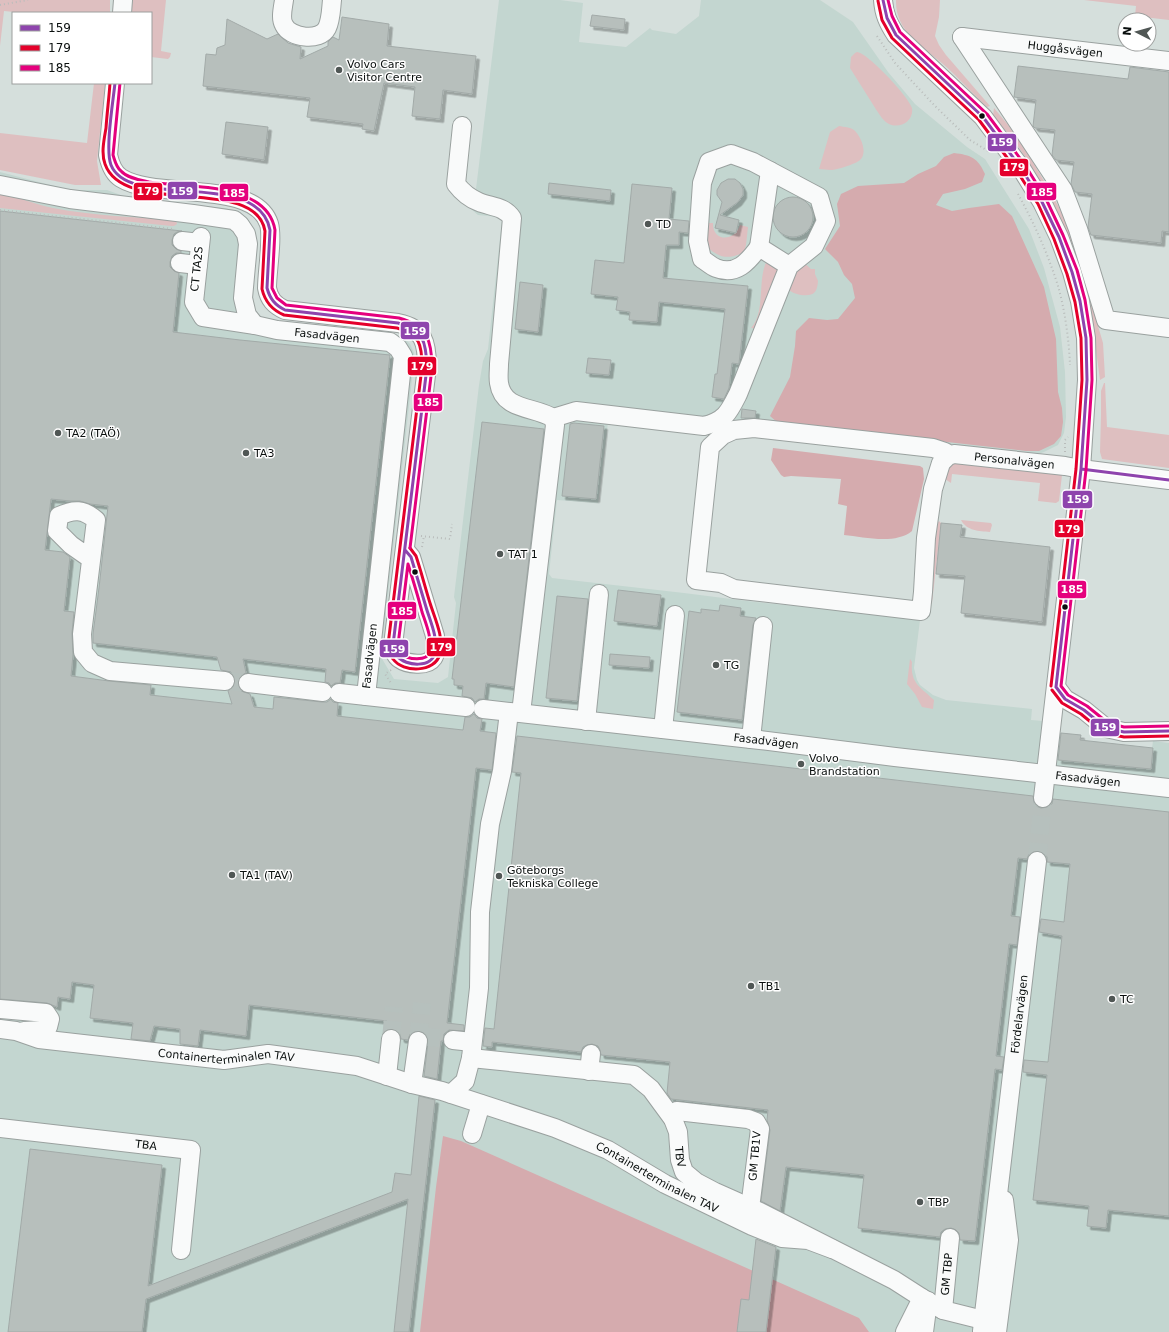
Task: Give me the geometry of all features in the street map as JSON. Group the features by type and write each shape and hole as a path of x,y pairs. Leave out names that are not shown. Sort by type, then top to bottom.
{"street":[{"path":"122,0 122,12"},
{"path":"284,0 282,16 283,25 289,32 313,37 320,35 327,29 332,0"},
{"path":"883,0 884,12 896,35 983,117 1021,168 1042,202 1059,237 1072,272 1080,301 1086,338 1087,380 1073,467 1056,687 1043,798"},
{"name":"Huggåsvägen","path":"1169,61 962,37 1063,190 1078,229 1106,320 1169,328"},
{"path":"116,84 108,155 109,163 113,171 120,178 145,186 232,197 248,202 257,207 267,219 271,232 267,288 268,295 271,302 280,308 285,310 406,324 421,336 427,350 427,367 413,551 393,645 394,652 399,659 418,664 427,663 433,658 436,648 435,636 416,572 411,557 413,551"},
{"path":"462,126 456,184 461,191 469,197 478,202 498,207 508,212 512,218 499,364 498,382 501,392 505,399 512,404 546,414 553,418 576,411 704,426 722,420 729,412 738,394 789,266 814,246 826,221 818,197 770,171 753,162 732,154 709,162 702,183 698,241 702,259 716,268 728,270 740,268 751,259 759,248 770,171"},
{"path":"0,185 70,199 234,220 240,225 246,234 248,244 243,298 247,315 255,325"},
{"path":"759,248 789,266"},
{"path":"179,252 199,255"},
{"path":"179,252 199,255"},
{"name":"CT TA2S","path":"199,255 194,302 203,317 255,325"},
{"name":"Fasadvägen","path":"255,325 277,330 390,342 398,348 403,356 366,696"},
{"path":"451,1094 465,1082 472,1042 479,988 481,904 490,824 515,713 554,435 553,418"},
{"path":"754,428 934,448 946,452 948,456 941,463 933,489 926,538 923,592 920,611 734,589 721,583 696,580 710,447 723,435 734,430 754,428"},
{"name":"Personalvägen","path":"948,456 954,454 1073,467 1169,480"},
{"path":"91,559 82,634 83,652 92,663 110,671 224,681"},
{"path":"586,721 599,594"},
{"path":"663,729 675,615"},
{"path":"751,739 763,626"},
{"name":"Fasadvägen","path":"248,683 751,739 1046,775 1169,788"},
{"path":"1056,687 1066,699 1084,710 1106,728 1124,732 1169,731"},
{"name":"Fördelarvägen","path":"990,1326 1001,1168 1037,861"},
{"path":"0,1009 46,1013 50,1019 48,1027 44,1030 8,1030"},
{"name":"Containerterminalen TAV","path":"8,1030 39,1039 224,1060 268,1054 357,1066 412,1084 451,1094 555,1128 608,1150 665,1184 752,1226 782,1238 808,1240 832,1249"},
{"path":"387,1076 391,1039"},
{"name":"TBV","path":"453,1040 590,1062 634,1075 651,1089 672,1119 678,1132 680,1160 684,1172 696,1182 894,1280 944,1310 990,1326"},
{"path":"412,1084 418,1041"},
{"path":"472,1134 481,1104"},
{"name":"GM TB1V","path":"672,1119 677,1111 703,1111 723,1113 756,1122 760,1129 750,1208"},
{"name":"TBA","path":"0,1128 191,1150 181,1250"},
{"name":"GM TBP","path":"944,1310 950,1238"},
{"path":"905,1332 925,1299"},
{"path":"924,1332 925,1299"}],"path":[{"path":"0,5 28,0"},
{"path":"876,31 878,38 895,64 929,101 970,140 989,151"},
{"path":"1016,191 1036,228 1059,287 1069,344 1070,366"},
{"path":"0,210 179,252"},
{"path":"1070,433 1066,440 1073,467"},
{"path":"419,535 450,540 452,524"},
{"path":"413,551 424,536"}],"shaded area":[{"path":"0,0 110,0 110,12 4,11 0,46"},
{"path":"132,0 166,0 161,51 171,53 168,59 152,57 152,12 131,12"},
{"path":"499,0 560,0 583,3 579,42 626,47 650,28 652,30 676,34 699,16 701,0 820,0 853,22 888,72 915,104 967,147 985,159 1029,229 1044,268 1060,327 1065,372 1066,417 1064,433 1058,445 1038,454 921,443 730,419 608,422 598,503 557,500 549,574 552,578 920,620 914,668 920,685 933,695 946,700 1032,709 1031,720 1043,721 1049,732 1081,735 1080,740 1152,748 1153,741 1169,743 1169,1332 0,1332 0,172 70,190 107,190 129,198 234,210 241,213 249,221 257,242 251,290 253,307 259,315 267,320 398,336 410,344 414,353 413,370 381,657 394,679 438,683 448,677 456,603 454,597 479,385 483,361 488,349 502,220 500,217 478,215 464,203 476,189"},
{"path":"896,0 940,0 939,17 935,36 939,45 990,106 987,107 949,69 911,37 900,21"},
{"path":"1084,0 1169,0 1169,20 1157,19 1157,12 1135,12 1136,6"},
{"path":"857,52 862,54 878,67 909,102 912,108 911,117 902,125 889,124 883,120 850,68 851,57"},
{"path":"94,84 105,84 97,161 101,185 75,185 0,170 0,133 87,143"},
{"path":"994,108 1009,126 1027,152 1062,213 1072,237 1103,343 1105,377 1100,380 1093,328 1056,211 1044,187 1028,161 1013,139 993,116"},
{"path":"839,126 851,128 857,133 863,145 862,157 858,162 841,168 831,170 819,169 830,132"},
{"path":"954,153 973,158 980,164 985,174 982,182 965,189 943,194 936,205 952,211 999,204 1012,216 1044,287 1056,339 1058,392 1062,408 1063,422 1061,436 1054,444 1039,451 1026,451 778,423 770,416 790,377 796,331 809,318 827,320 838,319 855,298 852,284 844,275 838,262 825,249 840,226 837,204 841,194 858,186 904,183 918,174 936,166 944,157"},
{"path":"0,194 46,207 68,211 176,220 177,224 171,226 0,208"},
{"path":"705,223 713,223 716,233 724,238 733,235 740,225 748,227 744,252 727,257 713,252 704,244"},
{"path":"767,261 779,269 753,332 753,328 751,328 756,321 758,313 762,276"},
{"path":"803,262 811,269 815,269 815,274 818,281 817,289 814,293 809,295 794,293 788,289 785,284"},
{"path":"1104,383 1107,427 1169,435 1169,468 1102,459 1100,452 1101,391"},
{"path":"773,448 920,466 923,468 924,479 912,531 897,538 888,539 844,535 847,506 838,504 841,479 791,476 784,477 771,460"},
{"path":"953,462 1062,475 1059,501 1056,503 1038,501 1040,483 952,474 951,483 945,479 944,471"},
{"path":"961,520 991,523 992,525 990,532 978,531 970,528"},
{"path":"939,521 941,523 932,603 930,605 927,602 937,524"},
{"path":"910,659 912,662 913,675 917,684 934,700 933,709 922,707 915,694 907,684"},
{"path":"443,1136 461,1141 859,1318 869,1332 420,1332"}],"building":[{"path":"592,15 625,19 624,30 590,26"},
{"name":"Volvo Cars Visitor Centre","path":"342,17 389,24 387,46 476,56 472,94 443,90 440,119 412,116 415,87 384,83 374,131 362,129 363,124 307,117 310,98 203,86 206,54 216,55 217,48 225,45 227,19 267,39 278,34 288,43 301,47 300,59 328,46 328,42 333,37 339,40"},
{"path":"1018,66 1128,79 1130,67 1169,72 1169,232 1162,231 1161,243 1091,235 1088,227 1092,194 1075,192 1071,184 1074,162 1056,160 1052,155 1055,130 1035,128 1033,126 1036,100 1014,97"},
{"path":"226,122 268,127 264,160 222,154"},
{"path":"728,179 735,179 740,183 743,189 743,195 738,202 720,215 739,220 736,233 715,228 722,202 717,195 717,190 721,183"},
{"path":"549,183 611,190 610,201 548,194"},
{"name":"TD","path":"632,184 672,188 669,219 689,221 688,233 679,232 679,245 666,245 663,278 748,286 739,364 732,363 729,388 724,399 712,397 715,374 717,374 725,309 659,302 657,322 629,320 630,312 616,310 618,297 591,294 595,260 624,263"},
{"path":"797,197 804,200 810,206 813,217 812,225 804,234 797,237 789,237 782,234 774,225 773,213 776,206 785,198"},
{"path":"0,211 182,231 174,234 172,240 172,245 181,251 181,253 176,253 172,256 170,262 170,267 179,273 173,332 390,355 355,672 342,670 340,683 335,683 331,686 329,683 325,682 326,669 243,659 246,673 240,676 238,687 241,691 250,694 254,707 273,709 274,697 322,702 327,702 331,699 333,702 338,703 337,716 463,730 465,717 470,717 474,714 477,718 482,719 480,731 496,733 492,770 476,768 447,1023 464,1025 464,1031 449,1030 444,1034 443,1041 441,1041 437,1079 424,1076 428,1042 428,1037 425,1033 414,1031 410,1034 408,1040 401,1039 397,1030 386,1030 387,1021 249,1005 246,1036 200,1030 198,1046 180,1044 180,1029 154,1026 150,1041 131,1039 133,1023 90,1018 94,985 72,982 70,999 58,997 57,1007 47,1003 0,999","holes":["51,499 80,501 108,506 93,643 217,657 221,670 231,672 235,677 234,687 228,691 232,704 150,695 151,685 71,676 74,612 64,611 70,557 63,552 45,550"]},
{"path":"520,282 543,285 538,332 515,329"},
{"path":"588,358 611,360 609,375 586,373"},
{"path":"742,409 756,411 755,418 741,418"},
{"name":"TAT 1","path":"482,422 544,429 514,687 486,683 484,699 479,699 475,702 472,698 462,696 463,686 454,685 454,679 452,679"},
{"path":"574,423 604,426 596,499 562,496 570,424"},
{"path":"941,523 962,525 960,537 1050,547 1042,622 961,613 965,576 936,574"},
{"path":"618,590 661,595 657,626 614,621"},
{"path":"557,596 588,599 577,701 546,698"},
{"name":"TG","path":"720,605 741,608 740,616 756,618 753,625 742,720 677,712 689,611 701,613 701,609 719,611"},
{"path":"610,654 650,657 649,668 609,665"},
{"path":"1061,733 1081,735 1080,740 1153,748 1151,769 1058,760"},
{"name":"TB1","path":"517,736 1033,796 1036,806 1041,808 1048,807 1052,804 1053,799 1169,812 1169,1216 1108,1210 1106,1228 1087,1226 1089,1206 1033,1200 1047,1075 1023,1072 1024,1060 1048,1062 1062,936 1039,932 1041,919 1064,922 1070,864 1047,862 1047,857 1044,853 1039,851 1029,854 1027,859 1018,858 1011,916 1020,917 1017,945 1009,944 996,1056 1004,1057 1002,1070 995,1069 975,1241 960,1240 959,1233 951,1228 945,1229 941,1232 940,1237 858,1228 864,1175 786,1167 780,1211 761,1201 770,1130 767,1120 768,1110 671,1099 667,1093 670,1062 601,1055 598,1046 592,1044 583,1047 581,1052 492,1042 492,1047 483,1046 485,1028 494,1029 521,773 512,772"},
{"path":"419,1096 435,1100 409,1332 394,1332 408,1199 146,1299 142,1332 8,1332 30,1149 162,1165 148,1286 392,1192 395,1173 411,1175"},
{"path":"756,1239 776,1247 766,1332 737,1332 741,1299 749,1300"}],"tunnel":[{"path":"225,681 248,683"},
{"path":"1037,861 1043,798"},
{"path":"418,1041 422,1003"},
{"path":"391,1039 394,1007"},
{"path":"422,1036 453,1040"}],"transit line":[{"name":"159","path":"883,0 887,18 896,35 983,117 1021,168 1042,202 1059,237 1072,272 1080,301 1086,338 1087,380 1081,469 1056,687"},
{"name":"185","path":"888,0 892,16 900,32 987,114 1025,165 1046,199 1063,235 1077,270 1085,300 1091,338 1092,380 1086,470 1061,686 1068,695 1087,706 1108,723 1124,727 1169,726"},
{"name":"179","path":"878,1 882,20 892,38 979,120 1017,171 1038,204 1054,239 1067,274 1075,302 1081,338 1082,380 1076,469 1051,686"},
{"name":"179","path":"110,84 103,155 105,164 117,180 137,189 161,194 215,199 238,204 256,214 265,231 262,289 267,302 280,313 284,315 397,328 405,330 415,337 418,342 421,352 422,367 388,645 391,656 398,664 411,669 418,669 426,668 437,660 440,654 441,641 416,556 410,548"},
{"name":"159","path":"115,84 110,126 109,158 111,165 123,178 142,186 220,194 243,200 261,211 270,230 267,288 273,301 285,310 398,323 413,329 422,338 426,351 427,367 393,645 395,654 401,660 412,664 419,664 429,661 433,657 436,646 433,629 411,557 405,550"},
{"name":"185","path":"120,84 113,155 119,169 127,175 149,182 223,190 241,195 257,203 269,214 275,230 272,288 277,298 286,305 399,318 416,325 426,336 431,350 432,368 410,548"},
{"name":"159","path":"1081,469 1169,480"},
{"name":"185","path":"408,564 430,641 430,651 428,655 417,659 408,657 401,653 398,645 408,564"},
{"name":"159","path":"1056,687 1065,699 1084,710 1106,728 1124,732 1169,731"},
{"name":"179","path":"1052,690 1062,703 1081,714 1104,733 1124,737 1169,736"}],"place":[{"name":"Volvo Cars Visitor Centre","path":"339,70"},
{"name":"TD","path":"648,224"},
{"name":"TA2 (TAÖ)","path":"58,433"},
{"name":"TA3","path":"246,453"},
{"name":"TAT 1","path":"500,554"},
{"name":"TG","path":"716,665"},
{"name":"Volvo Brandstation","path":"801,764"},
{"name":"TA1 (TAV)","path":"232,875"},
{"name":"Göteborgs Tekniska College","path":"499,876"},
{"name":"TB1","path":"751,986"},
{"name":"TC","path":"1112,999"},
{"name":"TBP","path":"920,1202"}]}
